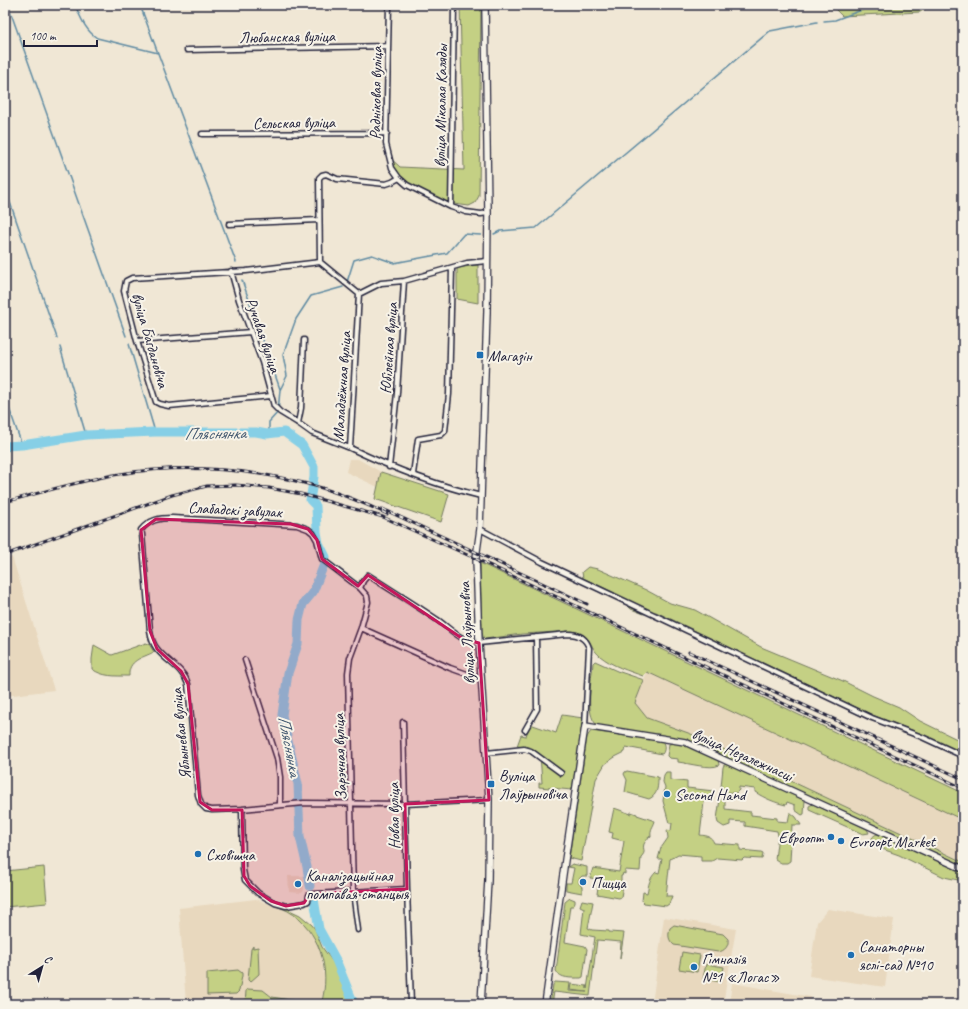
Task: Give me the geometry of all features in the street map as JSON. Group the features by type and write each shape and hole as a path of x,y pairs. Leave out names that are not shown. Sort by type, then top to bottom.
{"main road":[{"name":"вуліца Лаўрыновіча","path":"482,1004 488,880 489,800 479,644 476,558 480,529 488,213 484,5"},
{"name":"вуліца Незалежнасці","path":"585,726 685,742 963,869"},
{"path":"545,1004 585,726"}],"street":[{"name":"Радніковая вуліца","path":"389,5 386,144 393,170 399,178"},
{"name":"вуліца Мікалая Каляды","path":"451,207 454,5"},
{"name":"Любанская вуліца","path":"187,50 388,46"},
{"name":"Сельская вуліца","path":"202,134 386,133"},
{"path":"320,262 318,181 322,175 326,174 337,179 386,184 399,178 409,186 451,207 466,212 481,214 488,213"},
{"path":"229,224 319,220"},
{"path":"231,271 246,271 320,262 359,294 380,283 404,281"},
{"name":"Юбілейная вуліца","path":"389,467 397,393 404,281 467,263 487,262"},
{"path":"413,474 418,440 441,435 445,431 449,394 452,268"},
{"name":"вуліца Багдановіча","path":"231,271 132,278 126,280 124,291 136,341 156,402 160,404 169,406 271,396"},
{"name":"Ручавая вуліца","path":"231,271 262,362 274,406"},
{"name":"Маладзёжная вуліца","path":"274,406 280,412 312,434 350,448 359,294"},
{"path":"136,341 251,332"},
{"path":"298,423 301,408 304,340"},
{"path":"350,448 389,467 413,474 448,488 480,496"},
{"name":"Слабадскі завулак","path":"146,524 156,519 172,518 292,524 308,529 313,533 317,540 322,559 360,588"},
{"name":"Яблыневая вуліца","path":"146,524 141,530 150,631 153,643 180,669 188,682 200,802 203,807 212,810 242,809 296,803 405,804 489,800"},
{"path":"480,529 542,562 872,718 922,736 963,756"},
{"path":"360,588 368,575 438,620 463,640 479,644 573,634 582,637 587,642 588,648 585,726"},
{"name":"Зарэчная вуліца","path":"358,930 354,892 349,666 350,658 361,628 368,602 366,596 360,588"},
{"path":"361,628 450,668 482,679"},
{"path":"525,730 537,709 536,637"},
{"path":"245,660 277,758 280,805"},
{"name":"Новая вуліца","path":"403,722 411,1004"},
{"path":"486,753 519,749 531,751 561,774"},
{"path":"242,809 243,870 245,880 250,886 271,902 286,906 304,903 308,901 309,895 314,894 407,890"}],"highlighted area":[{"path":"156,519 291,524 308,529 317,540 322,559 358,586 368,575 463,639 479,643 489,800 405,804 407,889 310,894 304,903 286,906 271,901 250,886 244,876 242,810 212,810 200,802 188,684 181,671 157,649 150,631 141,530"}],"shaded area":[{"path":"349,459 358,459 381,472 378,487 346,472"},
{"path":"12,557 54,690 5,696 5,560"},
{"path":"647,672 963,820 963,862 691,734 647,718 635,703"},
{"path":"288,876 304,876 304,890 302,893 289,892"},
{"path":"256,899 288,911 306,925 317,942 321,955 325,981 321,1004 272,997 263,990 245,1004 186,1004 179,908"},
{"name":"Санаторны яслі-сад №10","path":"828,909 894,919 885,987 809,976 817,922"},
{"name":"Гімназія №1 «Логас»","path":"664,917 736,929 723,1004 652,1004"},
{"path":"732,983 811,997 810,1004 729,1004"}],"green space":[{"path":"460,5 481,5 479,196 475,203 469,206 446,203 406,183 391,167 388,161 388,156 400,167 464,170"},
{"path":"831,5 931,5 920,12 842,16"},
{"path":"478,265 478,303 457,299 457,269"},
{"path":"381,472 449,494 441,522 375,499"},
{"path":"480,563 963,793 963,820 647,672 643,676 615,665 600,656 587,638 579,633 573,631 522,634 485,639 482,632"},
{"path":"588,567 598,569 646,590 670,603 695,610 761,647 843,681 899,707 920,721 963,742 963,754 919,733 872,715 656,612 644,614 631,609 615,593 583,578 582,572"},
{"path":"146,643 149,644 154,652 133,663 129,671 129,676 105,675 92,669 94,645 112,655"},
{"path":"595,661 617,671 644,680 635,703 647,718 691,734 963,862 963,866 685,739 597,725 593,720 590,705 590,686 593,663"},
{"path":"562,715 583,718 572,790 539,787 539,783 542,783 540,754 531,748 517,746 521,735 526,736 530,724 556,733"},
{"path":"591,731 662,741 664,744 664,749 662,754 626,747 625,752 605,764 596,779 581,861 569,858 587,737"},
{"path":"674,743 684,745 715,758 718,760 719,765 711,767 699,766 678,762 678,759 669,758 667,756 669,744"},
{"path":"728,764 805,800 804,814 802,815 795,810 795,805 787,802 786,805 770,800 755,792 755,789 739,787 739,790 736,793 724,790 721,787 723,767 724,765"},
{"path":"627,771 658,777 658,787 656,793 649,799 625,792 627,780 624,774"},
{"path":"666,772 670,772 670,780 687,782 687,788 714,791 713,799 705,798 700,835 709,837 714,843 740,845 740,850 763,853 762,859 744,858 742,860 717,858 712,861 701,861 701,856 678,854 670,859 666,896 672,896 669,904 666,906 644,903 642,901 643,892 647,893 652,877 656,872 659,873 662,859 658,859 661,848 668,838 667,830 671,831 672,823 669,823 663,801 665,787 663,782"},
{"path":"720,799 725,801 725,809 751,812 751,815 777,818 777,821 788,822 790,812 796,817 801,825 792,825 790,861 787,863 781,863 775,859 778,835 777,831 745,826 745,822 730,821 730,825 724,827 718,823 717,819"},
{"path":"813,804 867,829 869,833 863,834 809,810 809,806"},
{"path":"614,808 631,814 631,812 655,821 651,830 651,837 649,836 644,844 640,871 625,870 625,874 623,873 621,876 621,884 623,885 621,897 619,898 597,894 599,879 590,878 593,868 619,872 624,841 612,838 613,833 609,832"},
{"path":"877,834 963,872 963,881 944,877 899,855 871,845 872,838"},
{"path":"572,864 587,867 587,876 582,876 579,879 579,883 582,887 582,893 566,890 566,883 571,883 574,868 568,867"},
{"path":"44,867 47,903 5,907 5,871"},
{"path":"570,898 575,900 575,903 573,906 570,906 565,942 585,946 587,949 583,977 581,978 563,977 556,971 565,902"},
{"path":"582,900 593,902 588,928 592,930 624,933 620,959 621,942 597,940 590,996 554,992 552,1004 550,1004 553,985 555,982 570,983 569,991 587,992 570,990 571,984 587,986 587,989 595,937 581,934 584,908 580,906"},
{"path":"275,903 300,915 312,925 322,947 339,969 354,1004 321,1004 325,978 324,964 315,939 308,928 299,919 288,911 274,905"},
{"path":"674,925 723,934 728,939 727,946 723,951 718,952 674,945 669,935 670,928"},
{"path":"253,946 253,948 258,947 259,974 250,982 248,979 251,949"},
{"path":"682,952 700,955 697,972 679,969"},
{"path":"706,964 724,967 721,982 703,979"},
{"path":"238,970 242,973 242,976 239,991 236,994 207,995 207,973"},
{"path":"247,989 263,990 272,997 315,1004 245,1004"}],"waterway":[{"path":"8,5 126,336"},
{"path":"75,5 86,27 97,38 158,53"},
{"path":"140,5 236,262"},
{"path":"824,21 835,20 875,5"},
{"path":"494,234 500,231 536,228 770,31 817,22"},
{"path":"5,188 57,338"},
{"path":"347,282 354,260 372,255 394,263 447,253 464,234 481,235"},
{"path":"242,280 280,389"},
{"path":"267,434 269,430 269,422 278,412 280,390 287,376 283,355 296,319 311,296 343,287"},
{"path":"129,344 155,432"},
{"path":"60,347 86,435"},
{"path":"5,397 22,445"},
{"name":"Пляснянка","path":"5,446 22,445 86,435 155,432 256,432 267,434 284,432 302,445 314,467 314,477 310,500 316,506 319,543 326,557"},
{"name":"Пляснянка","path":"5,453 12,446"},
{"name":"Пляснянка","path":"310,886 300,837 298,784 282,715 288,673 298,644 299,620 303,604 313,592 323,567"},
{"name":"Пляснянка","path":"314,899 319,929 336,960 354,1004"}],"railway":[{"path":"5,502 77,483 120,474 170,469 196,469 247,472 298,481 363,503 387,514"},
{"path":"5,555 172,495 207,486 236,485 269,488 301,494 383,517 472,557 963,788"},
{"path":"383,509 587,604"},
{"path":"689,652 963,779"}],"place":[{"name":"Магазін","path":"480,355"},
{"name":"Вуліца Лаўрыновіча","path":"491,784"},
{"name":"Second Hand","path":"667,794"},
{"name":"Евроопт","path":"831,837"},
{"name":"Evroopt Market","path":"841,841"},
{"name":"Сховішча","path":"198,854"},
{"name":"Пицца","path":"583,882"},
{"name":"Каналізацыйная помпавая станцыя","path":"298,884"},
{"name":"Санаторны яслі-сад №10","path":"851,955"},
{"name":"Гімназія №1 «Логас»","path":"694,967"}]}
